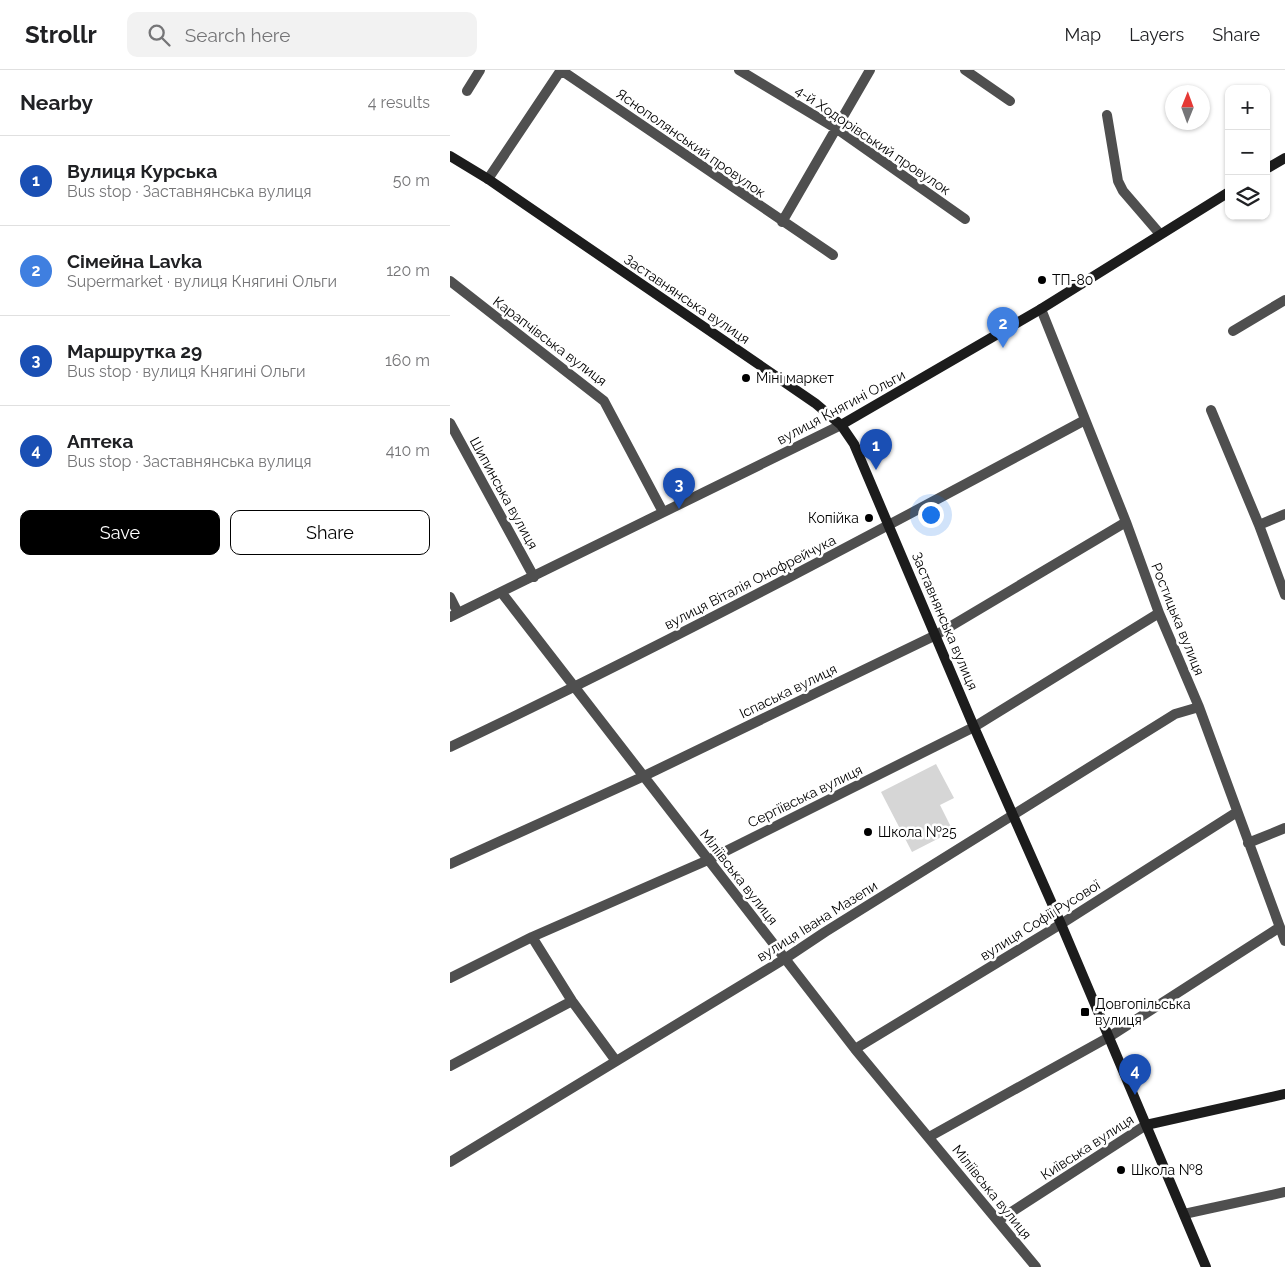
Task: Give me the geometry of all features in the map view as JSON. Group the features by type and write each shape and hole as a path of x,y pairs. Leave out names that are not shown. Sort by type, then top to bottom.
{"street":[{"path":"467,91 480,70"},
{"path":"488,179 561,70"},
{"name":"Яснополянський провулок","path":"561,70 833,255"},
{"name":"4-й Ходорівський провулок","path":"739,70 837,129 965,219"},
{"path":"782,222 870,70"},
{"path":"965,70 1010,101"},
{"path":"1107,115 1118,181 1123,191 1160,234"},
{"name":"Заставнянська вулиця","path":"450,156 488,179 798,392 841,425 854,444 974,727 1061,924 1206,1267"},
{"path":"1270,167 1285,158"},
{"name":"вулиця Княгині Ольги","path":"454,615 841,425 1041,309 1225,194"},
{"name":"Карапчівська вулиця","path":"450,281 604,401 663,512"},
{"path":"1233,331 1285,300"},
{"name":"Ростицька вулиця","path":"1041,309 1126,522 1159,613 1199,707 1285,941"},
{"path":"1211,410 1259,525 1285,595"},
{"name":"вулиця Віталія Онофрейчука","path":"450,747 575,688 889,526 1085,420"},
{"name":"Шипинська вулиця","path":"450,423 534,577"},
{"path":"1259,525 1285,514"},
{"name":"Іспаська вулиця","path":"450,864 642,777 936,635 1126,522"},
{"name":"Міліївська вулиця","path":"501,592 642,777 786,958 855,1049 999,1220 1036,1267"},
{"path":"450,597 454,615"},
{"name":"Сергіївська вулиця","path":"450,978 532,937 708,860 974,727 1159,613"},
{"name":"вулиця Івана Мазепи","path":"450,1162 786,958 1175,714 1199,707"},
{"name":"вулиця Софії Русової","path":"855,1049 1061,924 1237,812"},
{"path":"1248,843 1285,828"},
{"path":"929,1137 1108,1037 1280,927"},
{"path":"532,937 572,1001 616,1061"},
{"path":"450,1066 572,1001"},
{"name":"Київська вулиця","path":"999,1220 1146,1126 1285,1094"},
{"path":"1184,1214 1285,1192"}],"shaded area":[{"path":"936,764 954,798 940,805 953,831 912,852 881,792"}],"place":[{"name":"ТП-80","path":"1042,280"},
{"name":"Сімейна Lavka","path":"1003,348"},
{"name":"Міні маркет","path":"746,378"},
{"name":"Вулиця Курська","path":"876,470"},
{"name":"Маршрутка 29","path":"679,509"},
{"name":"Копійка","path":"869,518"},
{"name":"Школа №25","path":"868,832"},
{"name":"Довгопільська вулиця","path":"1085,1012"},
{"name":"Аптека","path":"1135,1095"},
{"name":"Школа №8","path":"1121,1170"}]}
